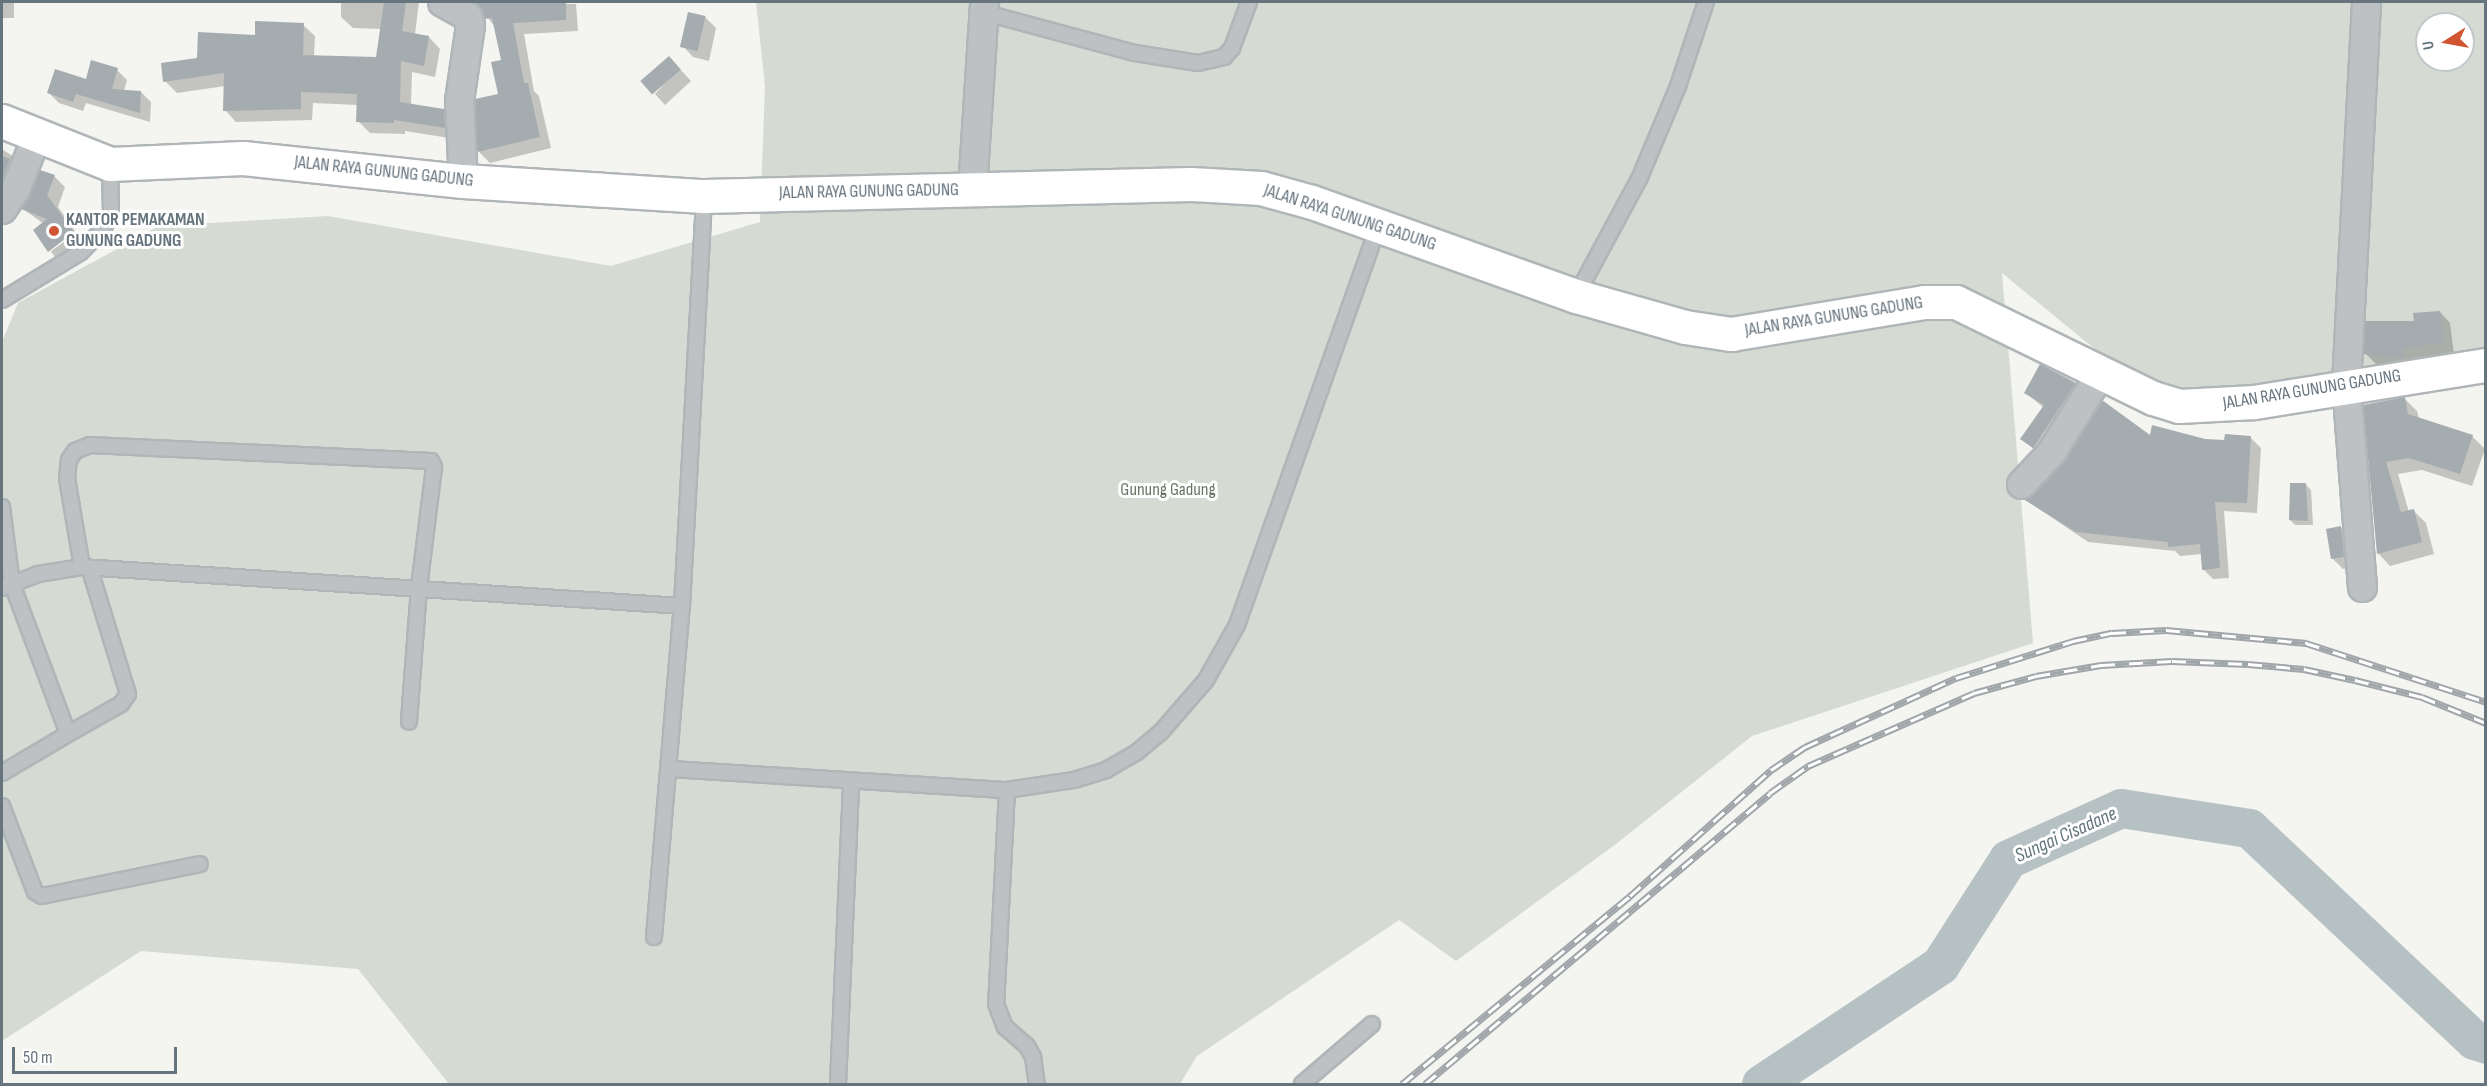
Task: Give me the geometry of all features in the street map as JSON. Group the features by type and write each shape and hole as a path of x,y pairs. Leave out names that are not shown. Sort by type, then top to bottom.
{"street":[{"path":"442,2 468,16 470,26 459,100 463,181"},
{"path":"2362,587 2346,384 2366,2"},
{"path":"972,190 983,7"},
{"name":"JALAN RAYA GUNUNG GADUNG","path":"2,121 36,137 110,164 243,158 463,181 704,196 1191,184 1261,188 1379,225 1576,296 1685,327 1731,334 1924,302 1956,302 2152,398 2179,406 2254,402 2346,384 2486,365"},
{"path":"2,209 15,189 36,137"},
{"path":"2021,484 2051,452 2101,372"}],"lane":[{"path":"983,7 1135,53 1198,63 1224,57 1232,48 1249,2"},
{"path":"1576,296 1640,177 1678,87 1706,2"},
{"path":"2,300 81,252 103,229 111,214 110,164"},
{"path":"654,937 671,769 682,606 704,196"},
{"path":"671,769 1007,790 1074,780 1106,770 1137,752 1161,732 1206,680 1237,625 1379,225"},
{"path":"2,773 122,704 128,694 86,569 67,478 69,460 75,451 90,445 431,461 434,467 419,588 409,722"},
{"path":"2,507 7,586 68,734"},
{"path":"7,586 38,574 86,569 682,606"},
{"path":"838,1084 851,782"},
{"path":"1007,790 996,1004 1005,1027 1027,1046 1033,1057 1036,1084"},
{"path":"2,806 35,892 42,896 200,864"},
{"path":"1302,1084 1372,1023"}],"green space":[{"name":"Gunung Gadung","path":"756,2 2485,2 2485,368 2151,395 2002,273 2033,643 1752,736 1616,844 1456,961 1399,920 1197,1056 1180,1084 449,1084 358,969 141,951 2,1041 2,342 18,303 159,226 328,216 611,266 760,222 765,86"}],"building":[{"path":"384,2 406,2 402,31 429,36 424,66 401,61 400,102 444,109 445,128 394,120 394,123 356,122 357,94 301,92 301,109 223,111 224,73 163,82 161,63 197,58 198,32 255,35 255,21 304,23 303,55 376,57"},
{"path":"473,2 566,2 566,20 513,23 524,83 528,83 540,137 477,152 475,99 498,94 491,62 501,60 492,18 485,19"},
{"path":"688,12 706,16 697,51 680,47"},
{"path":"669,56 681,70 652,95 640,81"},
{"path":"91,60 118,68 112,89 141,91 140,113 76,94 73,102 47,93 55,69 86,79"},
{"path":"2,156 10,159 2,180"},
{"path":"40,170 55,175 47,195 74,232 48,252 33,230 47,219 21,209"},
{"path":"2440,311 2444,343 2402,348 2402,358 2363,354 2365,321 2414,321 2413,313"},
{"path":"2040,364 2076,383 2033,448 2020,439 2044,405 2024,393"},
{"path":"2405,397 2408,414 2473,435 2460,474 2409,458 2386,462 2401,512 2414,509 2422,542 2377,554 2363,405"},
{"path":"2102,400 2150,435 2152,425 2205,439 2224,440 2225,434 2251,436 2247,503 2215,502 2220,568 2202,570 2200,544 2168,547 2168,542 2076,532 2023,499 2032,495 2063,463"},
{"path":"2290,483 2306,483 2308,521 2289,520"},
{"path":"2341,526 2344,557 2331,559 2326,529"}],"waterway":[{"name":"Sungai Cisadane","path":"1761,1084 1940,965 2008,859 2121,808 2249,828 2474,1040 2486,1044"}],"railway":[{"path":"1402,1084 1630,896 1771,770 1805,747 1956,678 2073,641 2112,633 2166,630 2306,643 2486,702"},
{"path":"1425,1084 1770,793 1808,766 1974,693 2036,676 2101,665 2172,661 2248,664 2304,669 2355,680 2422,697 2486,723"}],"place":[{"name":"KANTOR PEMAKAMAN GUNUNG GADUNG","path":"54,231"}]}
